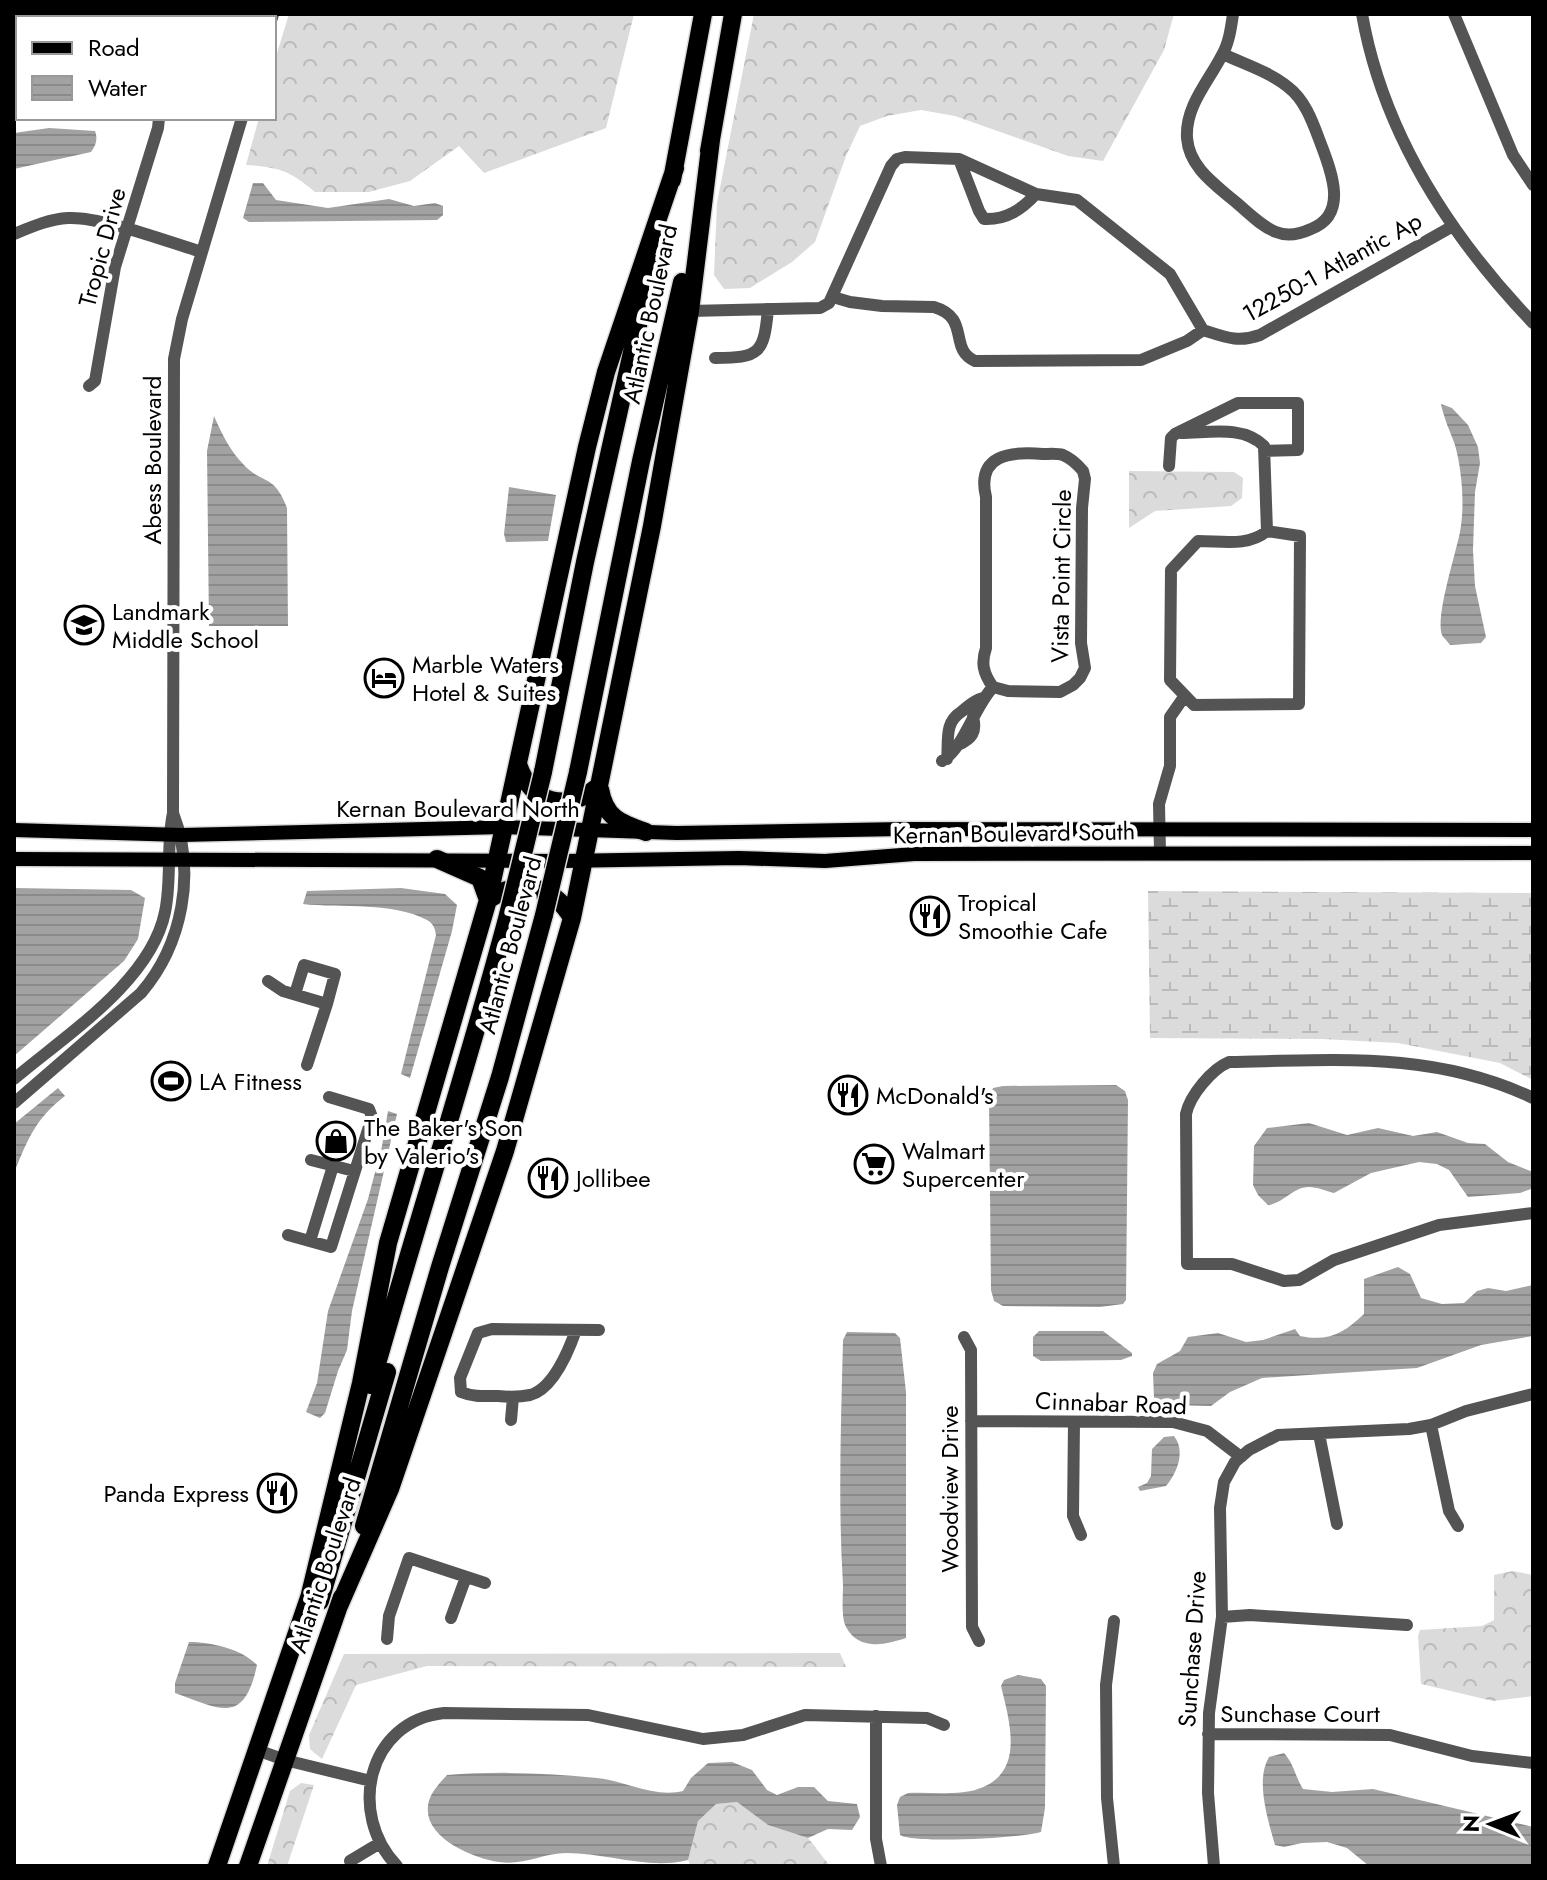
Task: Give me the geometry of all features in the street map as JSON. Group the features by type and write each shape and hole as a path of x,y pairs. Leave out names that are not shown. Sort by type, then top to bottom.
{"highway":[{"name":"Atlantic Boulevard","path":"248,1866 270,1755 310,1594 468,1062 508,915 543,772 608,453 675,168 703,14"},
{"name":"Atlantic Boulevard","path":"217,1866 339,1606 503,1064 544,915 578,772 629,519 679,301 733,14"},
{"path":"339,1606 390,1489 474,1245 505,1151 572,918 637,607 690,311 711,140"},
{"path":"310,1594 361,1383 388,1243 488,900 606,372 675,168"},
{"path":"518,764 529,787 552,800 577,800 599,786"},
{"path":"599,786 609,813 646,832"},
{"path":"437,859 480,878 488,900"},
{"path":"488,900 510,888 535,887 557,898 572,918"},
{"path":"270,1755 357,1480 387,1370 394,1305"}],"main road":[{"name":"Kernan Boulevard North","path":"14,830 175,835 504,827 646,832 903,829"},
{"name":"Kernan Boulevard South","path":"903,829 1533,830"},
{"name":"Kernan Boulevard South","path":"497,861 739,858 825,861 914,854 1533,853"},
{"path":"14,859 497,861"}],"street":[{"path":"1223,54 1273,77 1289,87 1301,100 1333,177 1336,192 1326,219 1317,227 1289,235 1267,228 1200,170 1191,154 1187,138 1188,123 1195,102 1223,54 1233,14"},
{"path":"1362,14 1394,125 1412,163 1479,261 1533,323"},
{"path":"1454,14 1513,155 1533,185"},
{"name":"Tropic Drive","path":"89,386 95,381 115,267 159,120"},
{"name":"Abess Boulevard","path":"14,1103 151,982 180,920 184,893 183,861 175,835 173,813 174,359 182,319 241,120"},
{"path":"690,311 820,308 829,303 891,166 897,159 959,159 1036,194 1077,200 1170,274 1203,330 1187,341 1141,360 975,361 967,357 961,346 956,319 947,310 850,302 833,297"},
{"path":"959,159 984,219 997,219 1021,210 1036,194"},
{"path":"14,234 48,221 70,217 93,220 202,252"},
{"name":"12250-1 Atlantic Ap","path":"1203,330 1230,339 1245,340 1260,335 1453,226"},
{"path":"715,358 751,356 760,350 765,337 768,309"},
{"path":"1169,466 1171,438 1175,434 1238,403 1298,403 1298,450 1264,451"},
{"path":"1175,434 1240,432 1254,436 1264,446 1267,531"},
{"name":"Vista Point Circle","path":"1017,453 1063,455 1083,471 1085,479 1081,643 1085,668 1073,685 1060,692 1008,691 993,687 982,662 986,648 986,497 983,482 988,469 1001,456 1017,453"},
{"path":"1267,531 1300,536 1299,704 1199,706 1184,697 1170,680 1171,570 1198,541 1246,542 1258,539 1267,531"},
{"path":"983,698 972,700 962,711 953,715 948,725 945,760 958,745 983,698 993,687"},
{"path":"1160,853 1159,804 1170,766 1170,717 1184,697"},
{"name":"Abess Boulevard","path":"14,1079 129,980 143,962 165,911 167,860 175,835"},
{"path":"295,994 304,965 335,974 307,1065"},
{"path":"268,981 327,1004"},
{"path":"1533,1098 1483,1077 1385,1060 1229,1062 1218,1066 1188,1105 1186,1114 1187,1264 1232,1264 1284,1281 1299,1280 1334,1260 1439,1225 1533,1213"},
{"path":"288,1235 331,1247 372,1117 369,1109 329,1097"},
{"path":"311,1160 354,1171"},
{"path":"310,1241 333,1166"},
{"path":"576,1330 566,1357 546,1384 533,1394 470,1396 461,1392 460,1378 478,1333 492,1329 599,1330"},
{"name":"Woodview Drive","path":"964,1337 971,1350 972,1627 979,1641"},
{"path":"1241,1457 1278,1435 1409,1429 1533,1394"},
{"path":"511,1420 513,1397"},
{"name":"Cinnabar Road","path":"971,1421 1188,1424 1207,1431 1241,1457"},
{"path":"1074,1422 1073,1516 1081,1535"},
{"path":"1431,1425 1449,1511 1458,1526"},
{"path":"1319,1434 1337,1524"},
{"name":"Sunchase Drive","path":"1214,1866 1208,1793 1208,1734 1211,1681 1222,1617 1220,1508 1224,1482 1241,1457"},
{"path":"387,1639 389,1616 409,1558 485,1583"},
{"path":"451,1618 466,1577"},
{"path":"1222,1617 1250,1615 1407,1625"},
{"path":"1114,1621 1106,1685 1107,1798 1114,1866"},
{"path":"397,1866 380,1843 370,1808 371,1781 380,1755 394,1735 413,1721 436,1714 588,1715 703,1739 743,1735 805,1715 927,1718 944,1725"},
{"path":"876,1716 876,1839 881,1866"},
{"name":"Sunchase Court","path":"1208,1734 1390,1735 1472,1756 1533,1763"},
{"path":"270,1755 371,1781"},
{"path":"350,1861 380,1843"}],"green space":[{"path":"289,14 634,14 606,128 484,173 459,146 410,181 369,192 315,192 284,171 246,165 258,120 276,120 276,56"},
{"path":"754,14 1174,14 1164,50 1103,161 1068,156 955,116 921,110 887,116 860,126 815,242 792,262 750,288 724,289 714,275 717,203"},
{"path":"1129,471 1234,472 1243,478 1242,498 1231,506 1155,511 1129,528"},
{"path":"1148,891 1533,893 1533,1080 1500,1063 1398,1043 1322,1039 1150,1038"},
{"path":"1513,1571 1533,1575 1533,1696 1493,1701 1421,1684 1420,1630 1482,1626 1494,1620 1494,1575"},
{"path":"840,1653 846,1667 427,1666 356,1685 322,1759 310,1749 309,1735 344,1654"},
{"path":"301,1783 314,1785 287,1866 267,1866 290,1791"},
{"path":"737,1802 768,1825 808,1838 830,1866 691,1866 688,1860 698,1820 715,1804"}],"water":[{"path":"49,128 95,131 95,144 91,152 14,169 14,133"},
{"path":"253,183 263,183 276,200 328,208 389,199 414,206 435,203 443,206 443,215 437,220 249,222 243,218"},
{"path":"1441,404 1452,408 1468,425 1478,447 1480,463 1475,492 1473,550 1475,586 1486,637 1481,643 1450,645 1442,635 1441,614 1462,522 1462,500 1455,445"},
{"path":"214,416 235,454 251,471 273,484 287,508 288,626 209,626 207,451"},
{"path":"509,487 556,495 548,541 506,542 504,534"},
{"path":"14,888 131,890 145,898 138,939 124,961 14,1056"},
{"path":"401,888 445,894 457,905 410,1078 401,1074 436,935 433,925 399,910 303,904 307,891"},
{"path":"1116,1085 1125,1091 1128,1100 1126,1300 1123,1304 1100,1307 1003,1306 994,1301 991,1290 989,1098 993,1088"},
{"path":"58,1088 65,1096 39,1122 14,1173 14,1124"},
{"path":"388,1111 397,1114 352,1311 347,1350 325,1413 320,1418 306,1412 317,1383 328,1311 368,1199"},
{"path":"1309,1123 1347,1135 1378,1128 1413,1136 1437,1132 1468,1143 1485,1144 1508,1162 1533,1172 1531,1189 1520,1193 1468,1197 1449,1170 1437,1164 1419,1162 1371,1173 1334,1193 1303,1188 1268,1205 1253,1185 1254,1146 1267,1128"},
{"path":"1398,1267 1410,1274 1421,1298 1442,1304 1464,1303 1477,1291 1488,1288 1506,1291 1533,1285 1533,1336 1481,1345 1417,1368 1262,1378 1230,1392 1211,1406 1168,1405 1154,1398 1153,1373 1157,1364 1180,1351 1188,1337 1218,1333 1246,1342 1263,1340 1295,1329 1300,1336 1328,1337 1350,1326 1364,1314 1364,1279"},
{"path":"1039,1331 1103,1331 1132,1356 1121,1360 1041,1361 1033,1356 1033,1337"},
{"path":"847,1332 895,1333 900,1338 906,1392 906,1638 890,1643 873,1644 858,1640 851,1635 843,1618 840,1462 843,1340"},
{"path":"1174,1436 1180,1455 1170,1481 1166,1486 1140,1491 1138,1487 1147,1483 1151,1476 1152,1449 1164,1437"},
{"path":"189,1642 226,1648 257,1665 252,1684 237,1705 217,1707 175,1693 175,1683"},
{"path":"1018,1675 1041,1679 1046,1686 1045,1808 1041,1832 969,1839 926,1839 900,1835 897,1805 900,1797 908,1793 971,1791 1000,1775 1010,1749 1008,1718 1001,1686 1004,1680"},
{"path":"1284,1753 1303,1789 1332,1792 1373,1789 1533,1827 1533,1866 1369,1866 1347,1848 1327,1842 1284,1847 1275,1845 1264,1800 1263,1777 1269,1757"},
{"path":"732,1762 752,1770 767,1790 777,1795 798,1787 814,1787 828,1801 857,1804 860,1817 852,1830 828,1829 808,1838 768,1825 737,1802 716,1804 698,1821 688,1860 658,1863 566,1853 508,1863 464,1851 442,1837 429,1817 430,1797 447,1775 503,1773 578,1776 672,1793 683,1791 691,1778 708,1763"}],"place":[{"name":"Landmark Middle School","path":"84,625"},
{"name":"Marble Waters Hotel & Suites","path":"384,678"},
{"name":"Tropical Smoothie Cafe","path":"930,916"},
{"name":"LA Fitness","path":"171,1081"},
{"name":"McDonald's","path":"848,1095"},
{"name":"The Baker's Son by Valerio's","path":"336,1141"},
{"name":"Walmart Supercenter","path":"874,1164"},
{"name":"Jollibee","path":"548,1178"},
{"name":"Panda Express","path":"277,1493"}]}
